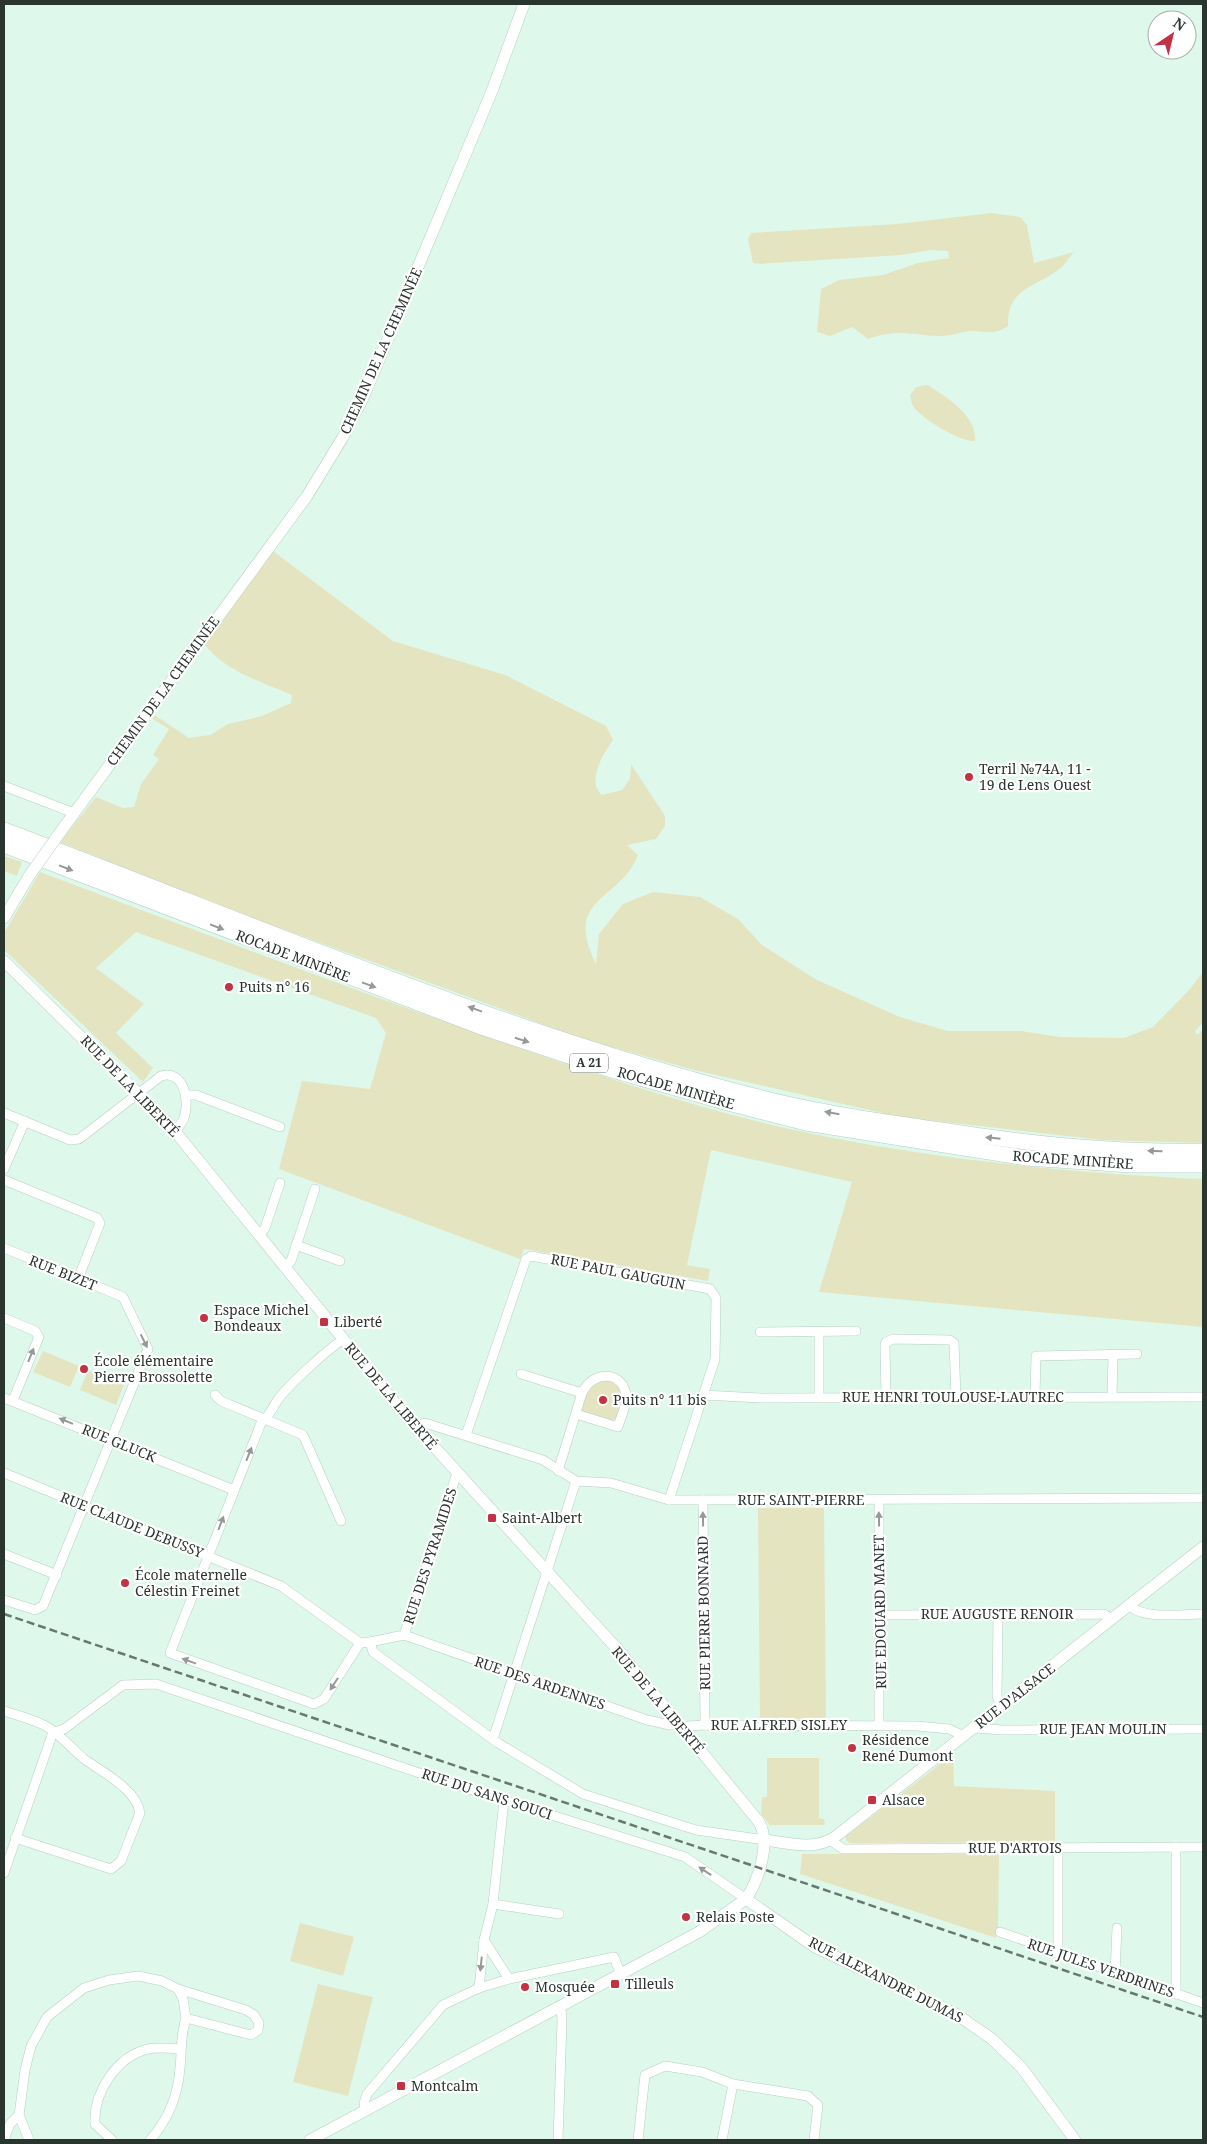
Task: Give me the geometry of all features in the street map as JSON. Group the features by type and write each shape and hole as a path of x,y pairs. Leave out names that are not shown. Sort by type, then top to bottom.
{"highway":[{"name":"ROCADE MINIÈRE","path":"4,830 486,1013 621,1058 692,1079 815,1110 982,1137 1080,1148 1203,1151"},
{"name":"ROCADE MINIÈRE","path":"4,845 484,1028 604,1068 728,1103 806,1123 1027,1158 1131,1165 1203,1165"}],"street":[{"name":"CHEMIN DE LA CHEMINÉE","path":"4,918 23,884 307,496 343,437 363,398 492,92 524,4"},
{"path":"4,786 74,813"},
{"name":"RUE DE LA LIBERTÉ","path":"4,961 139,1093 175,1132 415,1427 548,1572 680,1725 759,1822 765,1840"},
{"path":"4,1113 70,1140 79,1139 160,1076 168,1074 179,1081 186,1094 184,1119 175,1132"},
{"path":"186,1094 196,1095 280,1126"},
{"path":"4,1169 25,1121"},
{"path":"4,1180 96,1218 100,1223 78,1279"},
{"path":"259,1235 265,1228 280,1183"},
{"path":"285,1267 290,1261 315,1189"},
{"path":"296,1245 340,1260"},
{"name":"RUE BIZET","path":"4,1248 123,1297 148,1349 112,1439"},
{"name":"RUE PAUL GAUGUIN","path":"466,1435 526,1259 531,1256 710,1289 716,1298 715,1359 703,1395"},
{"path":"4,1318 35,1331 39,1337 13,1400"},
{"path":"760,1332 856,1332"},
{"path":"819,1332 819,1397"},
{"path":"344,1339 318,1360 277,1400 272,1412 261,1423 170,1653 314,1704 324,1699 360,1643"},
{"path":"886,1397 885,1346 886,1342 893,1339 950,1340 954,1343 956,1397"},
{"path":"1112,1396 1113,1354"},
{"path":"1035,1397 1034,1359 1039,1356 1137,1354"},
{"path":"521,1374 582,1393"},
{"path":"558,1470 582,1393 589,1381 604,1376 620,1382 626,1399 618,1427 576,1414"},
{"path":"214,1394 221,1401 306,1437 341,1521"},
{"path":"670,1500 703,1395"},
{"name":"RUE HENRI TOULOUSE-LAUTREC","path":"703,1395 760,1398 1203,1396"},
{"name":"RUE GLUCK","path":"4,1398 112,1439 234,1490"},
{"name":"RUE SAINT-PIERRE","path":"415,1427 426,1423 543,1460 576,1481 611,1483 670,1500 1203,1498"},
{"path":"4,1600 35,1610 41,1609 57,1575 112,1439"},
{"name":"RUE CLAUDE DEBUSSY","path":"4,1473 288,1589 360,1643"},
{"name":"RUE DES PYRAMIDES","path":"360,1643 404,1635 457,1473"},
{"path":"492,1739 548,1572 576,1481"},
{"name":"RUE PIERRE BONNARD","path":"703,1500 705,1726"},
{"name":"RUE EDOUARD MANET","path":"879,1500 880,1725"},
{"name":"RUE D'ALSACE","path":"765,1840 813,1846 830,1840 1203,1547"},
{"path":"4,1554 57,1575"},
{"path":"1129,1606 1132,1609 1151,1614 1203,1614"},
{"path":"998,1614 997,1710 1002,1730"},
{"name":"RUE AUGUSTE RENOIR","path":"881,1615 1104,1614 1112,1619"},
{"name":"RUE DES ARDENNES","path":"404,1635 647,1720 680,1725"},
{"path":"310,2140 699,1932 746,1898 758,1868 765,1840 696,1830 583,1794 492,1739 373,1652 370,1642"},
{"name":"RUE DU SANS SOUCI","path":"53,1732 64,1729 124,1685 156,1684 685,1858 746,1898"},
{"path":"4,1710 46,1726 84,1758 100,1768 134,1799 140,1813 121,1861 111,1869 16,1838"},
{"name":"RUE ALFRED SISLEY","path":"680,1725 880,1725 949,1728 964,1736"},
{"name":"RUE JEAN MOULIN","path":"975,1728 1002,1730 1203,1729"},
{"path":"4,1873 53,1732"},
{"path":"479,1988 484,1940 493,1904 504,1800"},
{"name":"RUE D'ARTOIS","path":"830,1840 843,1849 1203,1847"},
{"path":"1058,1847 1058,1954"},
{"path":"1176,1847 1176,1994"},
{"name":"RUE ALEXANDRE DUMAS","path":"746,1898 815,1947 956,2014 992,2039 1008,2053 1035,2085 1074,2140"},
{"path":"493,1904 559,1914"},
{"path":"1115,1973 1117,1928"},
{"name":"RUE JULES VERDRINES","path":"1000,1932 1058,1954 1203,2003"},
{"path":"484,1940 509,1979"},
{"path":"366,2110 364,2103 367,2094 443,2005 479,1988 509,1979 614,1957 621,1975"},
{"path":"29,2140 19,2115 25,2070 31,2046 47,2018 84,1988 109,1980 138,1976 162,1981 178,1989 246,2010 259,2023 258,2030 251,2035 186,2018"},
{"path":"150,2140 168,2113 175,2096 180,2066 179,2049 186,2018 183,1999 178,1989"},
{"path":"558,2140 561,2007"},
{"path":"112,2140 95,2124 94,2116 103,2088 115,2069 128,2057 148,2049 179,2049"},
{"path":"638,2140 645,2075 666,2066 702,2072 733,2084 808,2096 815,2100 818,2105 814,2140"},
{"path":"722,2140 733,2084"},
{"path":"4,2140 10,2124 19,2115"}],"green space":[{"path":"992,213 1020,217 1027,225 1034,263 1074,252 1062,267 1018,295 1012,303 1008,326 994,332 971,331 940,336 896,333 868,339 852,327 830,336 817,332 821,289 839,280 883,275 918,263 949,258 948,251 930,250 901,255 760,264 753,263 748,239 751,233 897,224"},
{"path":"928,385 952,402 966,415 971,423 975,441 969,441 952,434 932,423 917,411 912,405 910,395 916,387"},
{"path":"273,551 393,641 505,675 606,726 613,740 598,768 596,776 597,789 602,795 622,790 630,779 631,764 665,816 665,826 656,839 627,845 638,855 630,870 590,912 586,925 587,942 596,964 599,934 623,904 653,892 700,897 738,919 762,945 817,980 900,1017 948,1031 1021,1031 1060,1037 1124,1038 1153,1027 1189,990 1203,972 1203,1023 1195,1031 1197,1035 1203,1029 1203,1143 1103,1140 900,1117 694,1070 580,1038 220,906 60,842 96,797 123,808 134,807 141,784 159,759 153,755 169,729 151,718 153,714 189,738 210,735 228,724 262,716 291,703 292,695 233,669 222,662 204,644"},
{"path":"4,856 22,862 17,876 4,871"},
{"path":"40,872 491,1038 605,1077 721,1112 849,1141 949,1157 1051,1169 1203,1179 1203,1327 819,1292 852,1182 711,1150 687,1265 710,1269 708,1281 524,1249 520,1259 279,1169 302,1081 370,1089 386,1033 376,1018 136,932 96,968 144,1004 116,1033 153,1068 143,1082 4,950 4,933"},
{"path":"43,1351 79,1366 70,1387 33,1372"},
{"path":"88,1370 124,1385 116,1405 80,1390"},
{"path":"608,1380 617,1385 623,1397 617,1417 611,1421 581,1411 586,1394 592,1386 601,1381"},
{"path":"758,1508 824,1508 826,1719 760,1719"},
{"path":"953,1754 954,1786 1055,1791 1055,1842 850,1843 846,1840 846,1836"},
{"path":"767,1758 819,1758 819,1818 824,1819 825,1825 770,1825 761,1814 762,1798 767,1797"},
{"path":"802,1854 999,1854 998,1926 996,1938 800,1874"},
{"path":"300,1923 354,1937 343,1976 290,1961"},
{"path":"318,1984 373,1997 348,2096 293,2082"}],"railway":[{"path":"4,1614 1203,2017"}],"place":[{"name":"Terril №74A, 11 - 19 de Lens Ouest","path":"969,777"},
{"name":"Puits n° 16","path":"229,987"},
{"name":"Espace Michel Bondeaux","path":"204,1318"},
{"name":"Liberté","path":"324,1322"},
{"name":"École élémentaire Pierre Brossolette","path":"84,1369"},
{"name":"Puits n° 11 bis","path":"603,1400"},
{"name":"Saint-Albert","path":"492,1518"},
{"name":"École maternelle Célestin Freinet","path":"125,1583"},
{"name":"Résidence René Dumont","path":"852,1748"},
{"name":"Alsace","path":"872,1800"},
{"name":"Relais Poste","path":"686,1917"},
{"name":"Tilleuls","path":"615,1984"},
{"name":"Mosquée","path":"525,1987"},
{"name":"Montcalm","path":"401,2086"}]}
